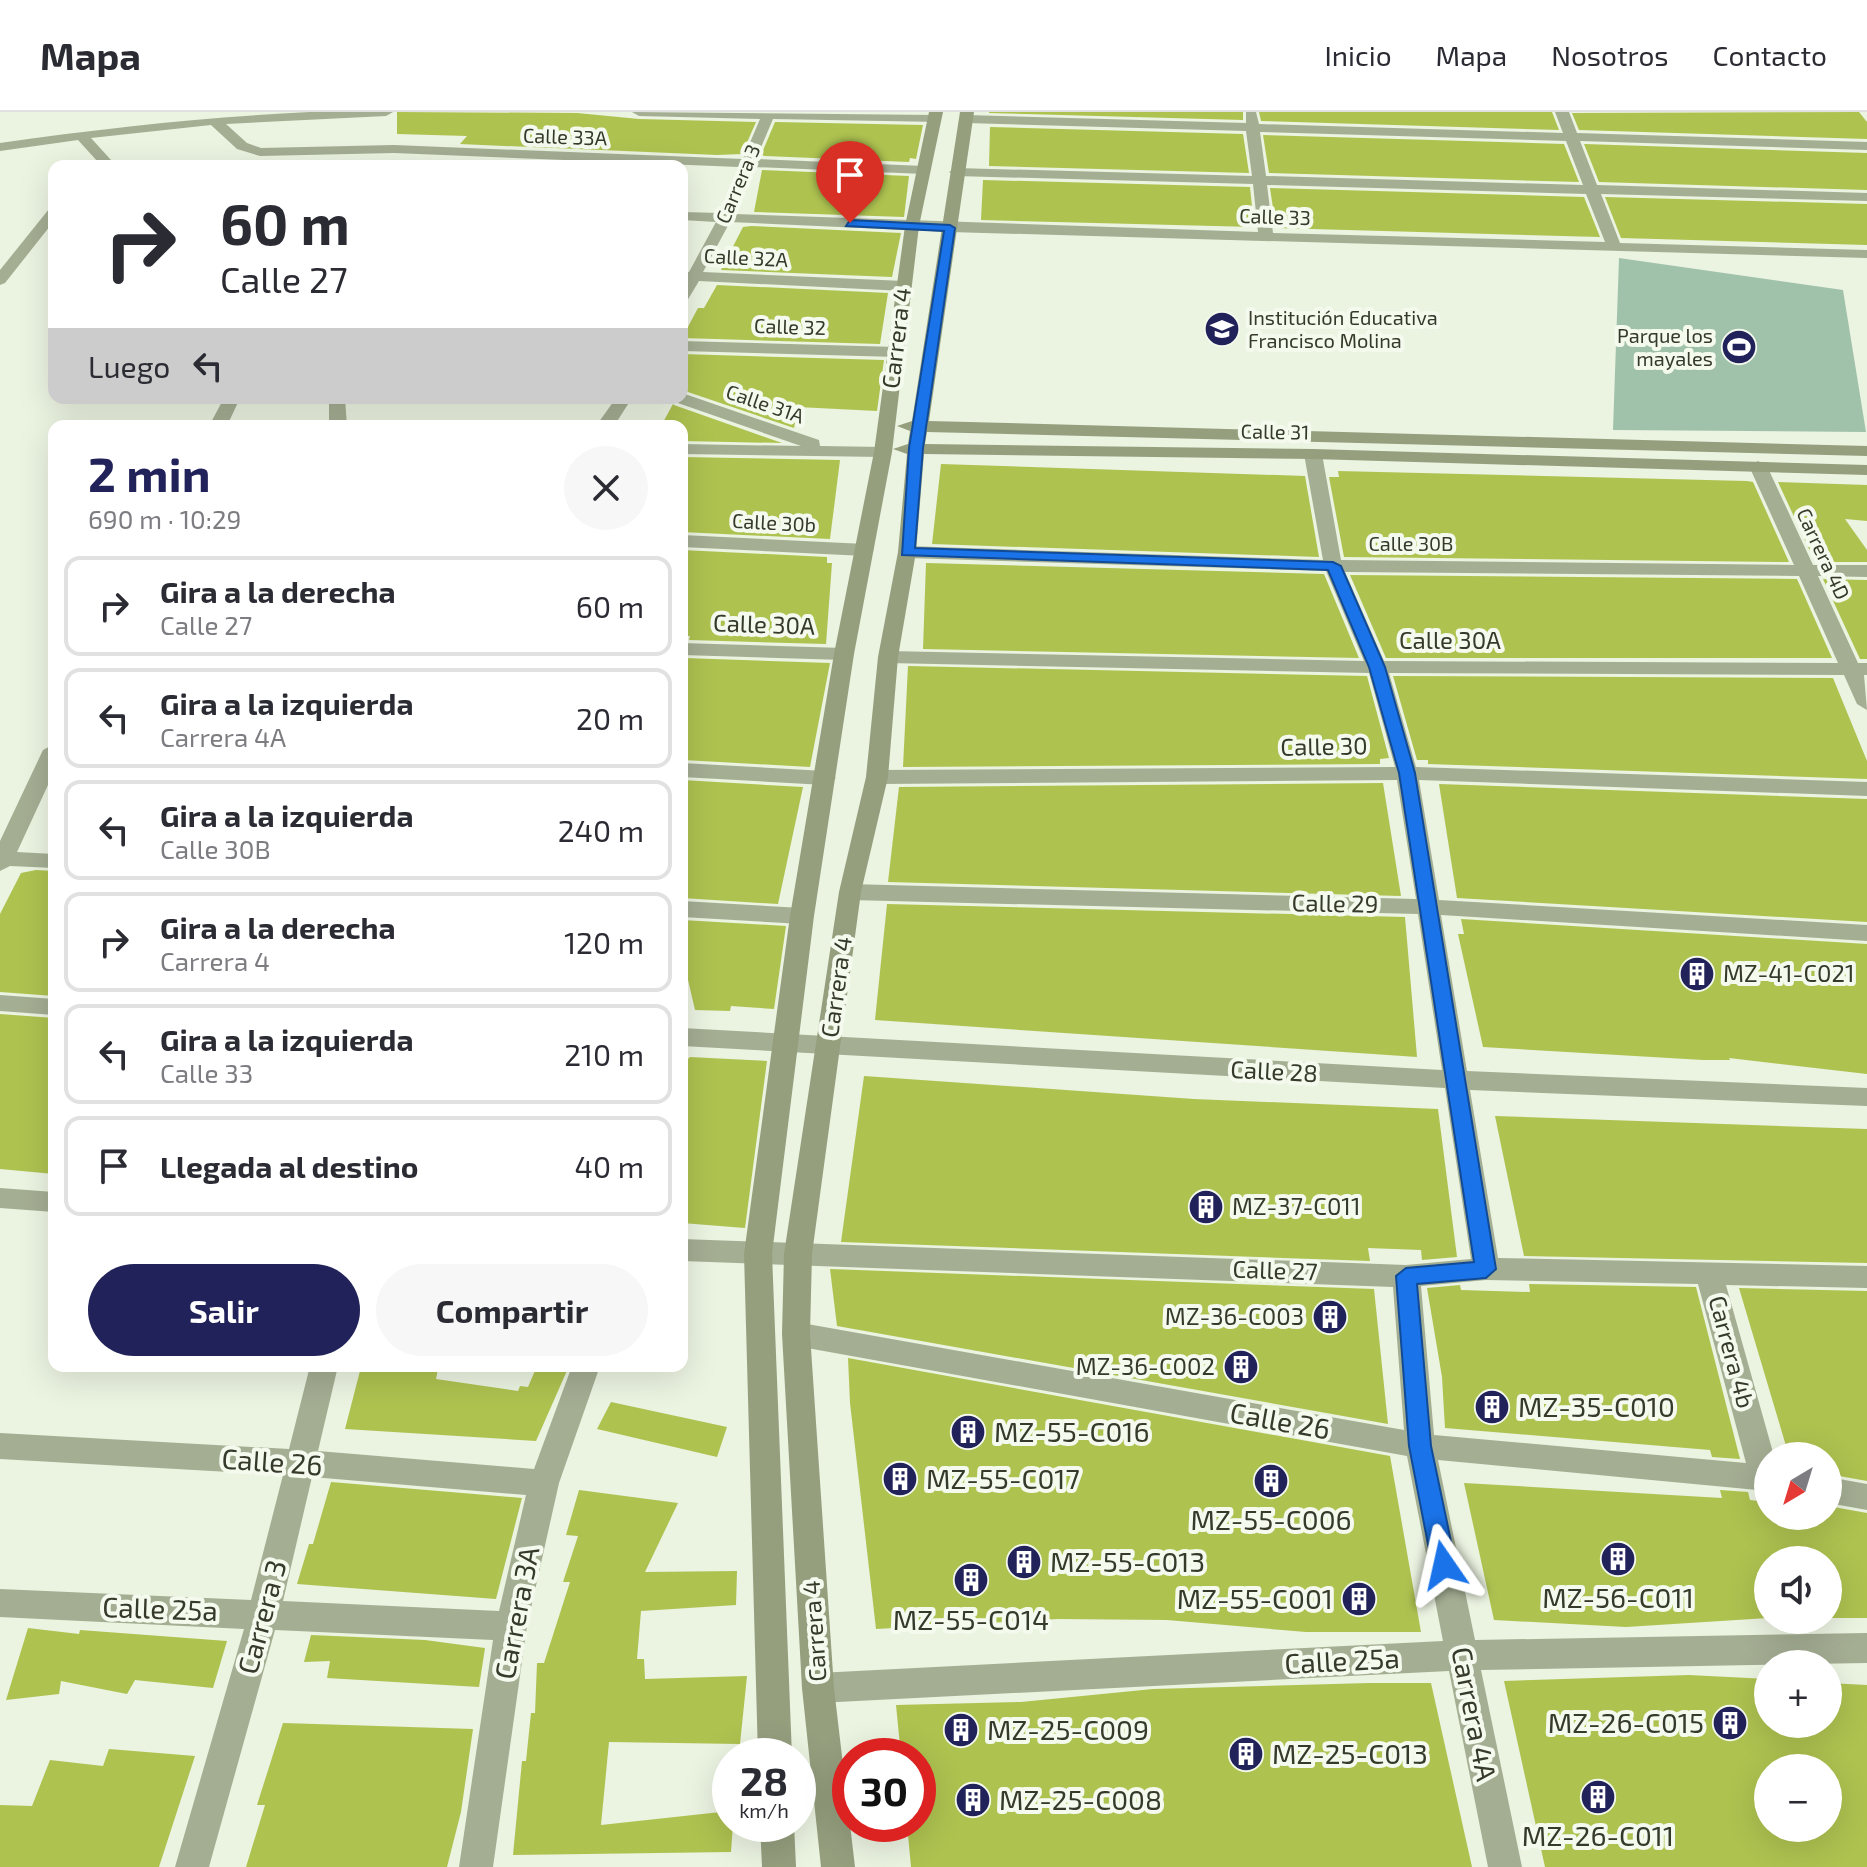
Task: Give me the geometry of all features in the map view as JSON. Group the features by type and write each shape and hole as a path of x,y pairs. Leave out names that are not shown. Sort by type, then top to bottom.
{"main road":[{"name":"Carrera 4","path":"774,1738 758,1254 802,916 844,654 883,452 912,226 935,116"},
{"name":"Carrera 4","path":"838,1867 818,1688 796,1334 798,1254 850,892 877,777 888,657 907,552 916,448 966,116"},
{"name":"Calle 31","path":"886,426 1867,451"},
{"name":"Calle 31","path":"883,452 916,448 1313,454 1867,470"},
{"path":"778,1842 779,1867"}],"street":[{"path":"639,112 935,116"},
{"path":"1562,112 1614,247"},
{"name":"Carrera 3","path":"688,276 725,218 768,114"},
{"path":"966,116 1252,119 1867,146"},
{"path":"1252,119 1266,236"},
{"path":"1,146 214,121 392,127 400,160"},
{"name":"Calle 33A","path":"214,121 242,146 306,159 392,127 746,164 924,170"},
{"path":"81,135 103,160"},
{"path":"956,172 1867,197"},
{"name":"Calle 33","path":"688,216 950,228 1867,254"},
{"path":"0,280 48,220"},
{"name":"Calle 32A","path":"688,276 904,286"},
{"name":"Calle 32","path":"688,346 897,352"},
{"name":"Calle 31A","path":"688,400 834,451"},
{"name":"Calle 31","path":"688,449 883,452"},
{"path":"1313,454 1333,566 1377,667 1407,773 1486,1269"},
{"name":"Carrera 4D","path":"1758,466 1805,570 1859,669 1867,704"},
{"name":"Calle 30b","path":"688,541 865,550"},
{"name":"Calle 30B","path":"907,552 1333,566 1867,571"},
{"name":"Calle 30A","path":"688,649 844,654"},
{"name":"Calle 30A","path":"888,657 1377,667 1859,669"},
{"path":"48,763 1,861 48,861"},
{"path":"688,770 825,778"},
{"name":"Calle 30","path":"877,777 1407,773 1867,789"},
{"name":"Calle 29","path":"850,892 1427,907 1867,933"},
{"path":"688,909 802,916"},
{"path":"0,1003 48,1007"},
{"name":"Calle 28","path":"688,1037 1454,1081 1867,1097"},
{"path":"0,1198 48,1202"},
{"name":"Calle 27","path":"688,1250 1406,1276 1486,1269 1867,1277"},
{"name":"Carrera 4b","path":"1709,1273 1757,1442"},
{"name":"Carrera 4A","path":"1406,1276 1420,1446 1505,1867"},
{"name":"Calle 26","path":"796,1334 1420,1446 1754,1477"},
{"name":"Carrera 3","path":"192,1867 264,1613 323,1372"},
{"name":"Carrera 3A","path":"476,1867 511,1626 544,1483 584,1372"},
{"name":"Calle 26","path":"0,1446 302,1463 544,1483"},
{"path":"1842,1493 1867,1497"},
{"name":"Calle 25a","path":"0,1603 511,1626"},
{"name":"Calle 25a","path":"818,1688 1461,1655 1867,1648"}],"green space":[{"path":"1619,258 1843,290 1866,432 1613,430"}],"building":[{"path":"397,112 577,113 639,119 756,122 742,154 717,155 460,144 467,136 397,134"},
{"path":"1243,112 1243,120 989,113"},
{"path":"1259,112 1552,112 1559,130 1261,121"},
{"path":"1859,112 1867,122 1867,139 1579,130 1572,113"},
{"path":"775,122 923,125 916,159 910,158 909,162 761,155"},
{"path":"990,127 1243,134 1249,173 989,166"},
{"path":"1263,135 1564,144 1579,182 1269,173"},
{"path":"1584,144 1867,153 1867,190 1599,182"},
{"path":"762,170 909,176 904,217 754,212"},
{"path":"983,180 1250,187 1254,227 981,220"},
{"path":"1270,188 1584,197 1600,237 1276,228"},
{"path":"1605,197 1867,204 1867,245 1621,238"},
{"path":"743,227 901,233 892,277 721,270"},
{"path":"717,285 888,293 880,344 688,338 688,327 698,308 704,308"},
{"path":"688,354 884,360 877,411 798,407 794,428 688,392"},
{"path":"673,404 782,443 688,441 688,420 664,420"},
{"path":"688,457 840,460 830,539 688,532"},
{"path":"941,464 1305,476 1319,557 932,544"},
{"path":"1338,471 1753,482 1789,562 1344,557 1329,477 1339,477"},
{"path":"1778,482 1867,485 1867,521 1845,519 1867,550 1867,562 1815,562"},
{"path":"688,550 827,557 827,563 832,563 826,644 689,640"},
{"path":"926,563 1324,574 1359,658 923,649"},
{"path":"1350,575 1797,579 1832,658 1386,658"},
{"path":"1823,579 1867,580 1867,659 1860,659"},
{"path":"688,658 830,663 810,767 688,760"},
{"path":"908,666 1367,676 1389,758 1380,759 1380,764 903,767"},
{"path":"1393,676 1833,678 1867,761 1867,779 1428,764 1428,760 1417,760"},
{"path":"688,780 803,787 778,904 688,898"},
{"path":"1383,783 1401,896 888,882 899,787"},
{"path":"1439,784 1867,799 1867,922 1457,898"},
{"path":"48,871 48,996 0,992 0,914 21,873"},
{"path":"887,904 1405,917 1417,1057 875,1020"},
{"path":"1461,919 1867,944 1867,1074 1729,1058 1703,1060 1483,1047 1458,934 1464,934"},
{"path":"688,920 786,926 774,1009 731,1006 730,1011 695,1010 688,980"},
{"path":"0,1014 48,1018 48,1173 0,1169"},
{"path":"688,1059 767,1061 745,1228 688,1223"},
{"path":"864,1076 1194,1099 1438,1109 1457,1257 1422,1260 1421,1250 1368,1248 1370,1261 841,1242"},
{"path":"1495,1116 1867,1129 1867,1263 1524,1256"},
{"path":"830,1269 1374,1289 1388,1424 837,1326"},
{"path":"1529,1284 1696,1287 1740,1459 1712,1457 1710,1450 1445,1428 1442,1377 1427,1288 1460,1285 1461,1290 1530,1292"},
{"path":"1739,1288 1867,1291 1867,1481 1842,1477 1842,1442 1785,1442"},
{"path":"848,1358 1390,1456 1421,1632 1306,1632 1167,1620 1058,1619 876,1629 850,1403"},
{"path":"360,1372 437,1372 436,1379 518,1391 520,1386 528,1387 534,1372 566,1372 536,1441 345,1429"},
{"path":"611,1402 727,1427 717,1457 597,1429"},
{"path":"331,1482 522,1498 496,1599 297,1584 309,1544 313,1544"},
{"path":"1464,1483 1722,1498 1720,1490 1748,1492 1750,1500 1754,1500 1754,1530 1842,1530 1842,1509 1867,1513 1867,1618 1842,1618 1842,1546 1754,1546 1754,1619 1626,1627 1494,1620"},
{"path":"579,1490 678,1503 645,1572 737,1571 736,1605 641,1611 637,1659 644,1659 645,1679 747,1676 741,1738 712,1738 712,1744 609,1742 601,1825 712,1813 712,1842 732,1842 731,1852 513,1855 522,1761 526,1761 531,1713 535,1713 537,1663 544,1663 570,1582 563,1582 578,1536 566,1535"},
{"path":"28,1628 79,1634 80,1630 227,1641 213,1688 135,1680 127,1694 61,1681 59,1694 6,1700"},
{"path":"311,1635 425,1640 485,1648 479,1687 327,1678 330,1661 304,1662"},
{"path":"1689,1675 1754,1678 1754,1738 1842,1738 1842,1684 1867,1685 1867,1867 1545,1867 1504,1681"},
{"path":"1431,1683 1472,1867 911,1867 909,1842 936,1842 936,1738 899,1738 896,1705 1021,1702 1153,1689"},
{"path":"283,1723 473,1729 461,1812 447,1867 246,1867 265,1805 257,1805"},
{"path":"109,1749 195,1756 159,1867 0,1867 0,1805 32,1806 50,1760 103,1766"}],"place":[{"name":"Institución Educativa Francisco Molina","path":"1222,329"},
{"name":"Parque los mayales","path":"1739,347"},
{"name":"MZ-41-C021","path":"1697,974"},
{"name":"MZ-37-C011","path":"1206,1207"},
{"name":"MZ-36-C003","path":"1330,1317"},
{"name":"MZ-36-C002","path":"1241,1367"},
{"name":"MZ-35-C010","path":"1492,1407"},
{"name":"MZ-55-C016","path":"968,1432"},
{"name":"MZ-55-C017","path":"900,1479"},
{"name":"MZ-55-C006","path":"1271,1481"},
{"name":"MZ-56-C011","path":"1618,1559"},
{"name":"MZ-55-C013","path":"1024,1562"},
{"name":"MZ-55-C014","path":"971,1580"},
{"name":"MZ-55-C001","path":"1359,1599"},
{"name":"MZ-26-C015","path":"1730,1723"},
{"name":"MZ-25-C009","path":"961,1730"},
{"name":"MZ-25-C013","path":"1246,1754"},
{"name":"MZ-26-C011","path":"1598,1797"},
{"name":"MZ-25-C008","path":"973,1800"}],"route":[{"path":"850,223 950,228 916,448 907,552 1333,566 1377,667 1407,773 1486,1269 1406,1276 1420,1446 1444,1565"}]}
